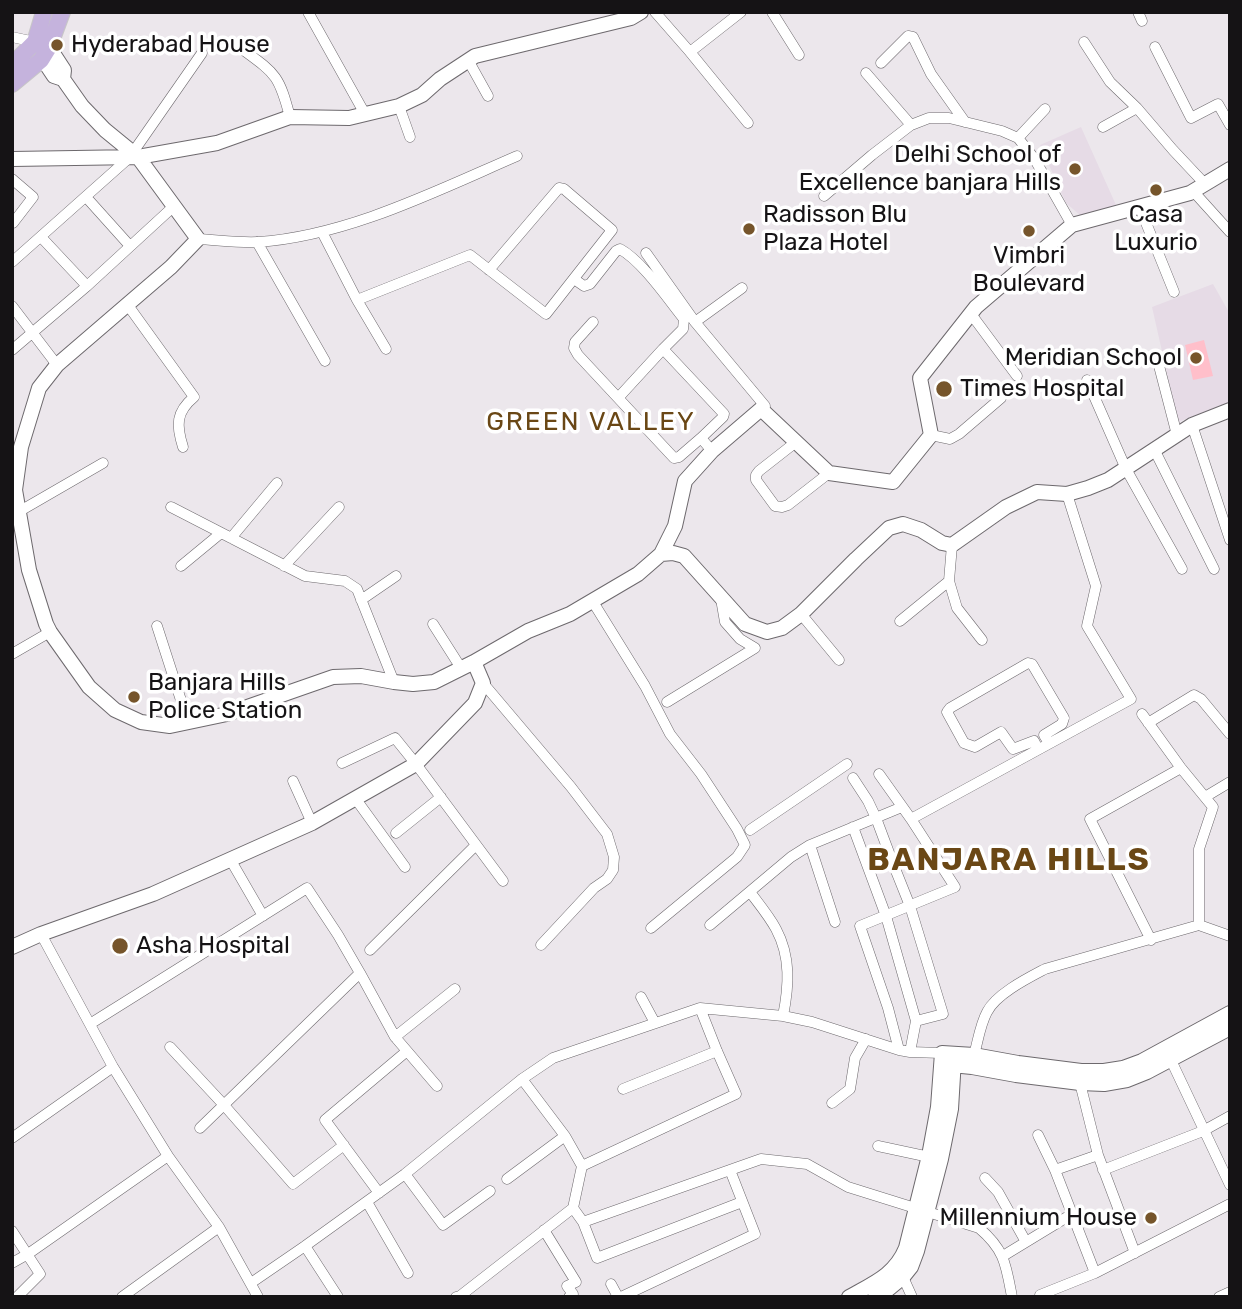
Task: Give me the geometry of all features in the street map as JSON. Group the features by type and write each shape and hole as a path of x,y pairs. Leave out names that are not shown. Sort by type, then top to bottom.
{"main road":[{"path":"42,50 44,12"},
{"path":"12,84 42,50 62,12"},
{"path":"12,65 42,50"}],"street":[{"path":"308,12 365,114"},
{"path":"12,159 133,156 217,143 290,117 349,118 399,106 422,95 440,79 475,56 631,18 641,12"},
{"path":"655,12 748,123"},
{"path":"690,52 741,12"},
{"path":"776,14 799,55"},
{"path":"881,64 908,36 912,37 931,74 965,122"},
{"path":"12,37 42,50 64,70 63,79 82,106 133,156 198,239"},
{"path":"1084,42 1110,82 1137,108 1172,150 1230,232"},
{"path":"1156,47 1191,118 1218,104 1230,125"},
{"path":"242,49 274,73 290,117"},
{"path":"12,262 133,156 202,52"},
{"path":"468,61 488,96"},
{"path":"866,73 911,125"},
{"path":"399,106 410,137"},
{"path":"1103,127 1137,108"},
{"path":"1018,138 1045,109"},
{"path":"824,196 911,125 929,118 949,118 1002,131 1018,138 1034,158 1072,225"},
{"path":"517,156 410,202 322,232 257,242 198,239 171,267 57,365 39,388 21,447 15,490 29,570 50,632 89,687 115,710 141,723 170,726 228,714 333,677 361,676 414,684 434,682 528,631 593,602 638,574 661,554 675,526 685,481 712,451 761,409 829,473 893,482 931,435 920,378 976,307 1072,225 1140,208 1199,187 1230,169"},
{"path":"12,179 33,197 13,223"},
{"path":"357,300 470,255 489,270 547,314 612,230 564,189 559,188 489,270"},
{"path":"86,197 131,246"},
{"path":"12,350 173,207"},
{"path":"1140,208 1174,292"},
{"path":"322,232 386,349"},
{"path":"41,237 87,286"},
{"path":"257,242 325,360"},
{"path":"574,279 584,286 590,285 616,251 624,250 642,267 684,319 682,329 618,398"},
{"path":"646,253 695,321 765,406"},
{"path":"695,321 742,288"},
{"path":"127,304 194,397 180,412 179,432 183,447"},
{"path":"12,306 57,365"},
{"path":"971,314 1017,376"},
{"path":"593,322 575,342 574,348 578,355 674,458 679,457 701,438 724,414 663,349"},
{"path":"1157,358 1177,435"},
{"path":"1087,380 1126,470 1182,569"},
{"path":"931,435 950,439 1001,398"},
{"path":"661,554 684,556 745,624 767,632 782,628 801,614 889,528 903,524 921,530 942,543 952,545 1006,507 1037,492 1067,494 1108,480 1192,425 1230,410"},
{"path":"1192,425 1230,540"},
{"path":"701,438 712,451"},
{"path":"796,442 756,475 756,480 775,506 788,505 829,473"},
{"path":"1155,451 1214,569"},
{"path":"20,511 103,463"},
{"path":"181,566 226,536 277,483"},
{"path":"911,818 1131,699 1087,626 1096,586 1067,494"},
{"path":"284,566 339,507"},
{"path":"171,508 305,576 345,581 357,589 394,682"},
{"path":"952,545 949,581 957,608 982,640"},
{"path":"361,600 396,576"},
{"path":"900,621 949,581"},
{"path":"667,702 755,649 740,639 724,622 721,599"},
{"path":"593,602 645,686 670,734 701,774 745,845 737,857 651,928"},
{"path":"801,614 839,660"},
{"path":"433,624 607,834 614,858 607,880 594,888 541,945"},
{"path":"157,626 188,722"},
{"path":"12,654 50,632"},
{"path":"1038,749 1034,741 1013,749 1001,732 975,747 964,743 947,712 1028,663 1032,664 1063,718 1062,724 1044,735 1049,743"},
{"path":"12,947 153,894 312,823 416,764 475,703 484,683"},
{"path":"1148,723 1194,695 1201,699 1230,734"},
{"path":"1142,714 1213,807 1199,849 1199,925"},
{"path":"342,763 395,738 503,881"},
{"path":"750,830 847,764"},
{"path":"1151,940 1090,819 1181,768"},
{"path":"879,774 955,887 860,926 888,1008 899,1050"},
{"path":"853,778 877,818 910,906 943,1014 916,1021"},
{"path":"293,781 312,823"},
{"path":"1205,797 1230,782"},
{"path":"396,833 441,797"},
{"path":"355,798 405,867"},
{"path":"709,925 791,857 810,845 902,807"},
{"path":"853,827 886,916 916,1021 910,1052"},
{"path":"370,950 476,845"},
{"path":"810,845 835,922"},
{"path":"230,859 263,916"},
{"path":"90,1024 307,888 396,1037 438,1086"},
{"path":"750,892 776,929 785,954 789,976 783,1016"},
{"path":"974,1055 986,1013 992,1004 1031,976 1199,925 1230,936"},
{"path":"41,934 113,1067 168,1156 219,1227 258,1297"},
{"path":"200,1128 360,973"},
{"path":"396,1037 455,989"},
{"path":"641,997 655,1023"},
{"path":"582,1166 736,1094 700,1008"},
{"path":"251,1283 405,1174 553,1058 700,1008 783,1016 812,1022 899,1050 1080,1083 1104,1084 1127,1080 1147,1072 1168,1053 1230,1013"},
{"path":"948,1059 974,1055 1081,1071 1104,1071 1124,1068 1168,1053 1230,1028"},
{"path":"832,1103 850,1089 855,1058 866,1040"},
{"path":"170,1046 293,1184 344,1145"},
{"path":"379,1193 325,1120 407,1051"},
{"path":"623,1089 717,1051"},
{"path":"1168,1053 1230,1185"},
{"path":"875,1297 903,1277 914,1259 922,1210 935,1158 939,1107 948,1059"},
{"path":"12,1138 113,1067"},
{"path":"456,1297 572,1208 582,1166 565,1136 523,1079"},
{"path":"1080,1083 1098,1155 1135,1253"},
{"path":"1103,1170 1203,1131 1230,1116"},
{"path":"1038,1135 1055,1170 1096,1273"},
{"path":"507,1179 565,1136"},
{"path":"878,1146 935,1158"},
{"path":"1055,1170 1098,1155"},
{"path":"12,1263 168,1156"},
{"path":"583,1222 761,1159 807,1164 848,1187 979,1228 991,1238 1003,1256 1012,1297"},
{"path":"611,1284 620,1297 755,1234 730,1170"},
{"path":"405,1174 443,1225 490,1191"},
{"path":"985,1178 998,1192 1026,1242"},
{"path":"367,1202 408,1273"},
{"path":"572,1208 583,1222 597,1258 742,1202"},
{"path":"1046,1295 1096,1273 1230,1204"},
{"path":"849,1297 879,1280 901,1261 922,1210"},
{"path":"1003,1256 1072,1214"},
{"path":"122,1297 219,1227"},
{"path":"544,1230 576,1282 568,1286 573,1294 569,1297"},
{"path":"12,1231 40,1274 17,1297"},
{"path":"305,1246 338,1297"},
{"path":"903,1277 912,1297"},
{"path":"1219,1297 1230,1292"}],"shaded area":[{"name":"Delhi School of Excellence banjara Hills","path":"1081,127 1116,205 1081,216 1066,203 1040,145"},
{"name":"Meridian School","path":"1213,284 1230,314 1230,402 1178,422 1152,307"},
{"path":"1204,340 1213,376 1193,380 1185,345"}],"place":[{"name":"Hyderabad House","path":"57,45"},
{"name":"Delhi School of Excellence banjara Hills","path":"1075,169"},
{"name":"Casa Luxurio","path":"1156,190"},
{"name":"Radisson Blu Plaza Hotel","path":"749,229"},
{"name":"Vimbri Boulevard","path":"1029,231"},
{"name":"Meridian School","path":"1196,358"},
{"name":"Times Hospital","path":"944,389"},
{"name":"Banjara Hills Police Station","path":"134,697"},
{"name":"Asha Hospital","path":"120,946"},
{"name":"Millennium House","path":"1151,1218"}],"district":[{"name":"GREEN VALLEY","path":"591,422"},
{"name":"BANJARA HILLS","path":"1009,861"}]}
